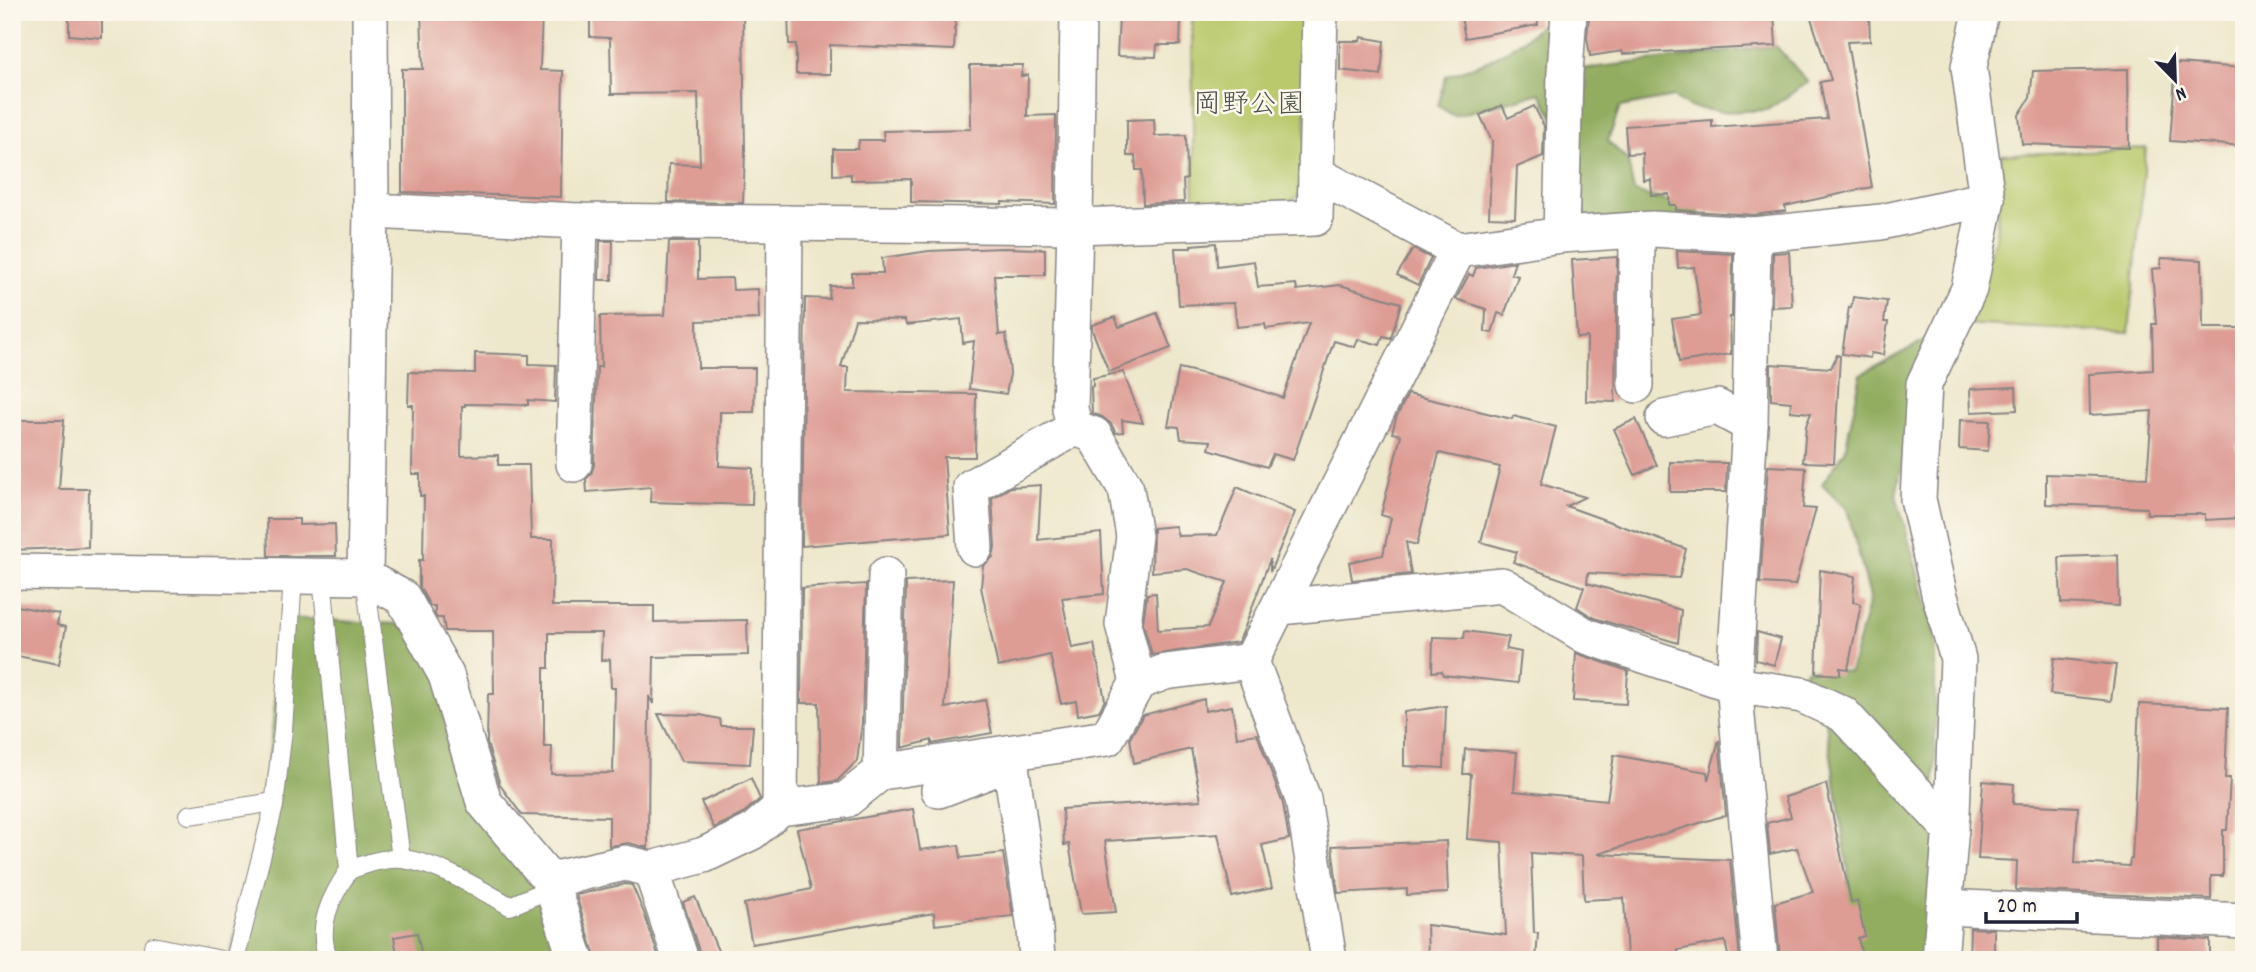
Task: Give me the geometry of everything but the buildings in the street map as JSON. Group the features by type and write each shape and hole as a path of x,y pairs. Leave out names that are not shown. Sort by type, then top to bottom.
{"street":[{"path":"365,577 370,12"},
{"path":"1075,428 1070,409 1078,12"},
{"path":"370,211 580,221 1075,226 1315,218 1320,12"},
{"path":"1561,235 1569,12"},
{"path":"1940,960 1951,830 1958,659 1939,593 1918,499 1924,384 1969,289 1987,199 1969,66 1981,12"},
{"path":"1316,174 1458,250 1561,235 1652,229 1753,235 1881,222 1987,199"},
{"path":"574,464 580,221"},
{"path":"780,808 785,223"},
{"path":"1636,385 1637,230"},
{"path":"1753,235 1750,425 1734,685 1760,960"},
{"path":"1329,960 1303,799 1251,662 1458,250"},
{"path":"1664,418 1717,407 1750,425"},
{"path":"975,548 971,486 1075,428 1094,435 1126,489 1134,537 1123,624 1138,682"},
{"path":"12,572 365,577 403,598 446,675 484,802 551,884 576,960"},
{"path":"881,772 886,575"},
{"path":"1280,607 1503,585 1586,636 1734,685 1802,695 1843,714 1951,830"},
{"path":"551,884 625,863 651,869 704,855 752,832 780,808 846,800 881,772 1009,758 1107,738 1138,682 1165,672 1251,662"},
{"path":"939,790 1009,758"},
{"path":"1009,758 1035,929 1037,960"},
{"path":"651,869 681,960"},
{"path":"1944,907 2244,921"}],"lane":[{"path":"235,960 274,802 307,577"},
{"path":"307,577 349,870"},
{"path":"365,577 401,859"},
{"path":"189,815 274,802"},
{"path":"329,960 323,941 325,915 336,889 349,870 374,861 401,859 422,864 448,874 510,906 551,884"},
{"path":"153,946 221,960"}],"green space":[{"name":"岡野公園","path":"1192,12 1307,12 1305,191 1284,206 1194,212"},
{"path":"1542,24 1548,37 1582,69 1776,46 1808,82 1767,110 1721,112 1689,107 1674,97 1620,107 1608,141 1628,161 1634,192 1699,210 1698,225 1588,233 1575,155 1540,93 1454,116 1438,106 1446,76 1497,56"},
{"path":"2146,148 2129,333 1963,324 1996,238 2001,155"},
{"path":"1926,340 1896,495 1935,635 1935,871 1930,960 1800,960 1838,936 1849,876 1825,715 1797,688 1806,669 1850,672 1870,597 1847,509 1822,484 1845,451 1861,374"},
{"path":"285,618 397,624 444,648 484,802 587,960 229,960 254,847 269,756"}]}
